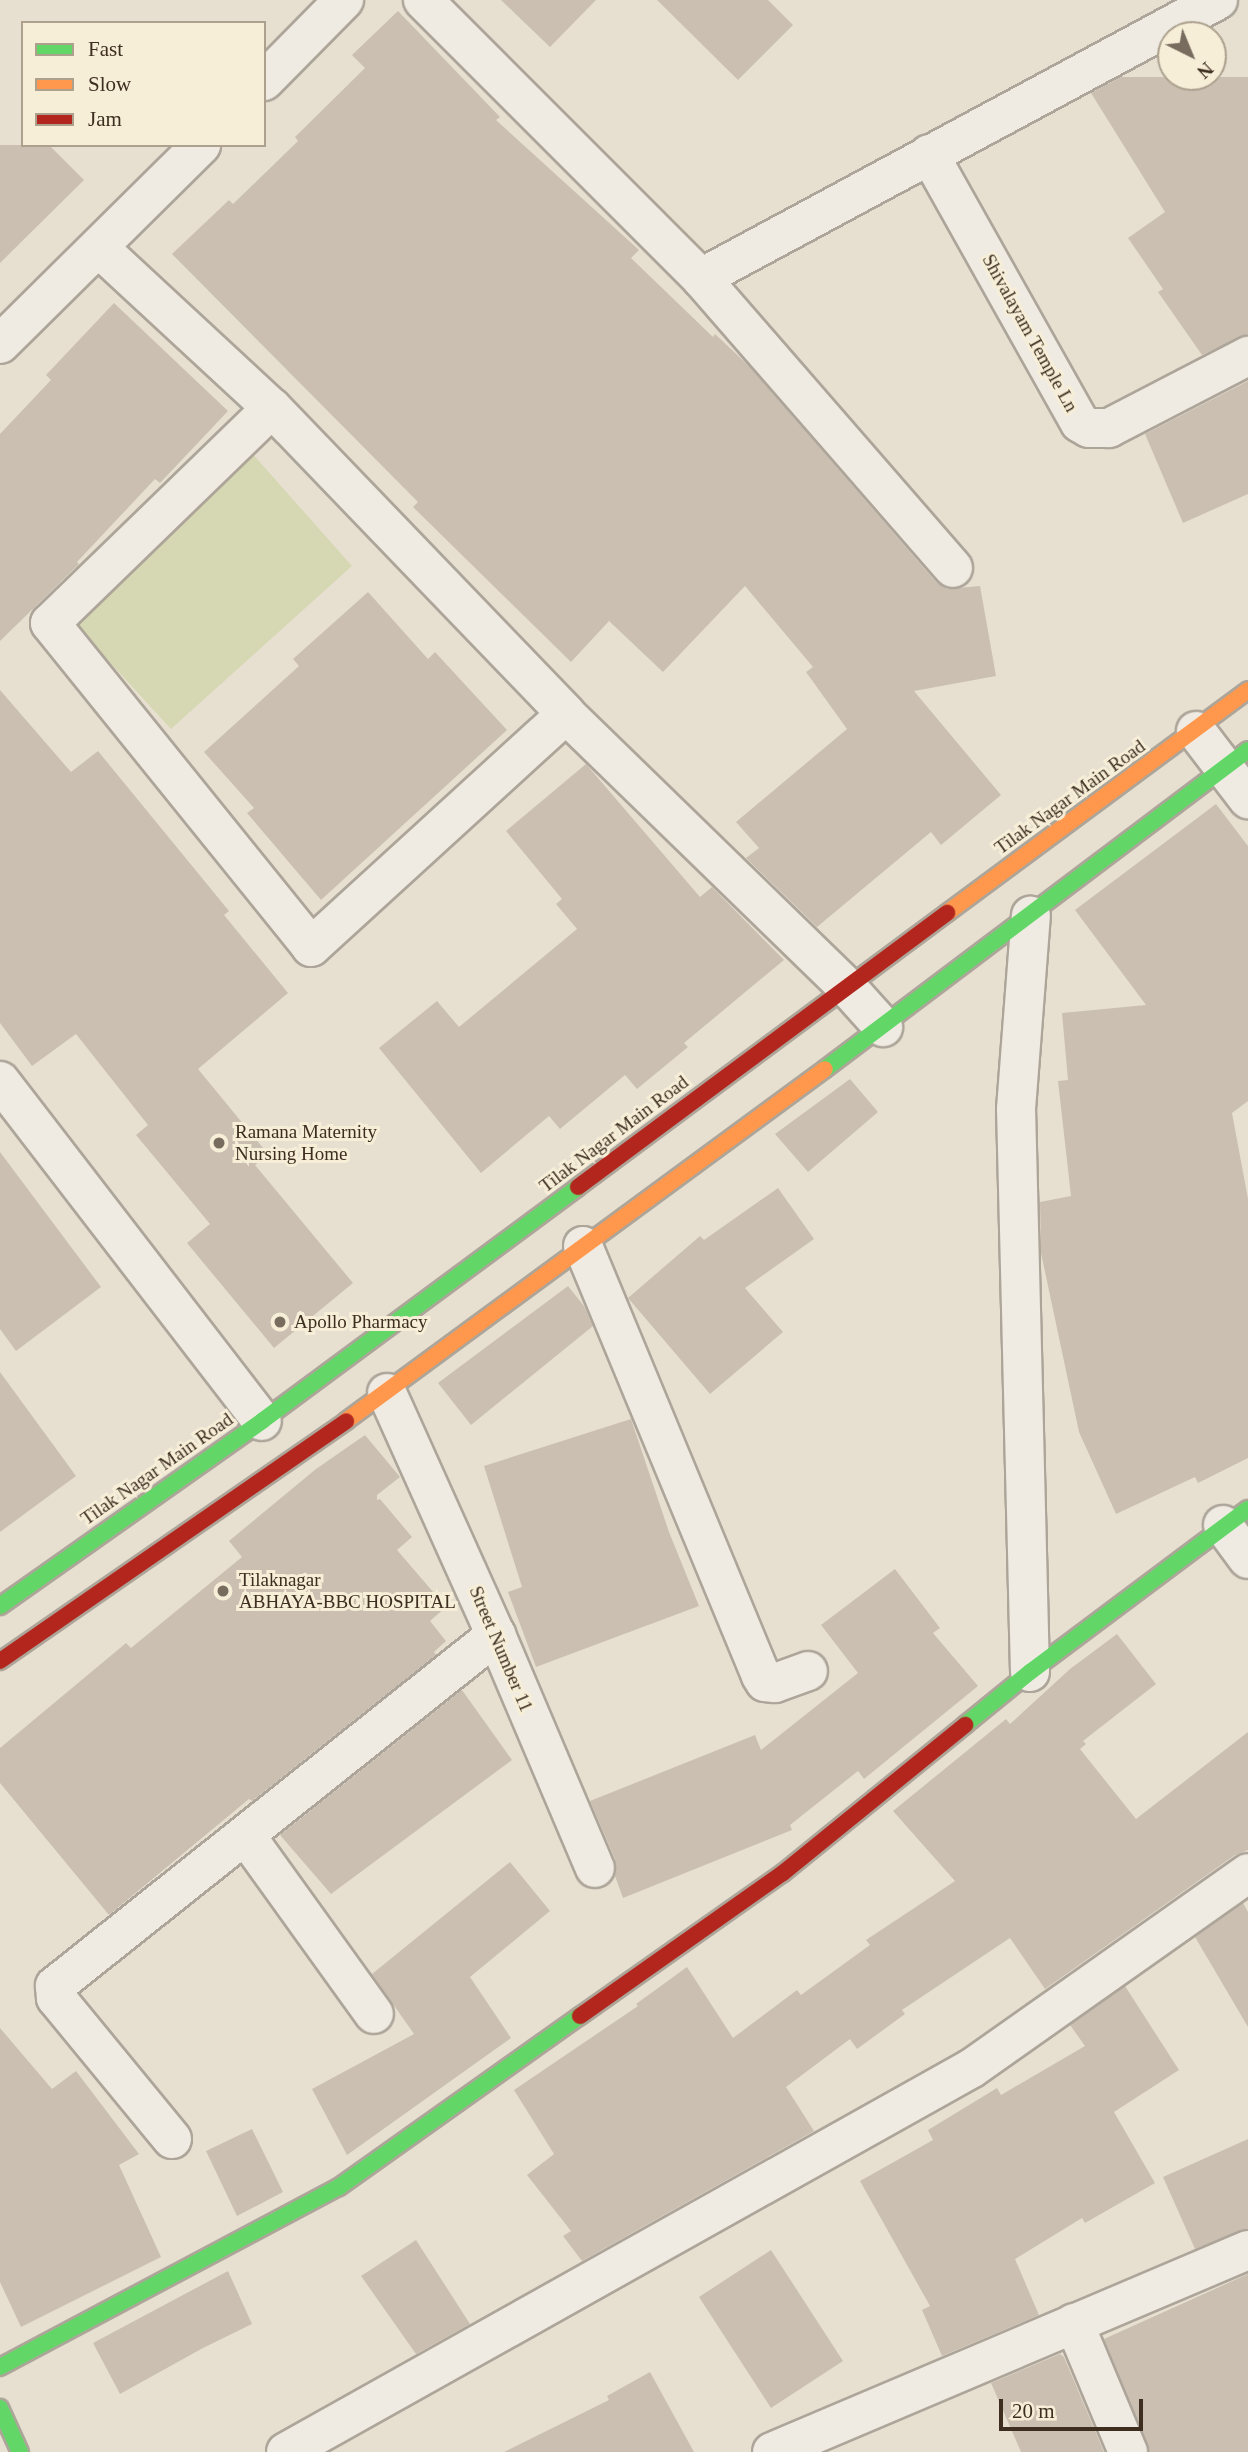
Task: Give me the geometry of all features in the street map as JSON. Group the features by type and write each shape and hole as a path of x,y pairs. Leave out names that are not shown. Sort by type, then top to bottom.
{"main road":[{"name":"Tilak Nagar Main Road","path":"0,1606 262,1421 1248,690"},
{"path":"0,1661 387,1393 883,1027 1236,760"},
{"path":"0,2367 340,2188 783,1872 1030,1672 1236,1517"},
{"path":"0,2409 20,2452"}],"street":[{"path":"266,79 344,0"},
{"path":"423,0 701,278 953,568"},
{"path":"701,278 1218,0"},
{"path":"0,344 199,147"},
{"name":"Shivalayam Temple Ln","path":"929,154 1080,423 1089,428 1109,428 1248,356"},
{"path":"99,248 272,408 566,714 847,987 883,1027"},
{"path":"272,408 50,623 311,947 566,714"},
{"path":"1196,731 1236,760 1248,799"},
{"path":"1030,1672 1016,1109 1031,916"},
{"path":"0,1081 262,1421"},
{"path":"583,1246 761,1676 765,1682 775,1683 808,1671"},
{"name":"Street Number 11","path":"387,1393 496,1635 595,1868"},
{"path":"1236,1517 1248,1559"},
{"path":"172,2140 56,1998 55,1986 496,1635"},
{"path":"246,1836 374,2014"},
{"path":"286,2452 972,2068 1248,1872"},
{"path":"772,2452 1248,2250"},
{"path":"1074,2323 1128,2452"}],"green space":[{"path":"250,451 352,566 171,729 71,620"}],"building":[{"path":"501,0 596,0 550,47"},
{"path":"657,0 768,0 793,25 738,80"},
{"path":"398,11 500,117 496,120 639,250 631,258 713,337 715,334 748,365 936,582 947,589 980,586 996,676 914,691 1001,795 941,845 931,832 817,927 746,858 759,848 736,822 847,729 806,672 813,667 745,586 663,672 609,621 571,662 413,507 418,502 172,254 229,200 233,204 298,141 295,137 365,68 352,55"},
{"path":"1121,77 1157,77 1157,91 1227,91 1227,77 1248,77 1248,334 1202,355 1158,292 1163,289 1128,238 1165,212 1091,93"},
{"path":"0,145 51,147 84,180 0,263"},
{"path":"114,303 228,411 160,483 155,479 77,562 79,564 0,641 0,434 51,380 46,375"},
{"path":"1248,381 1248,494 1183,523 1145,434"},
{"path":"368,592 428,659 435,652 507,730 321,900 247,813 254,808 204,752 299,666 293,659"},
{"path":"0,690 71,772 98,751 229,911 224,915 288,993 198,1069 268,1154 255,1165 353,1283 274,1348 187,1243 210,1224 136,1135 148,1125 76,1034 32,1066 0,1023"},
{"path":"586,764 700,897 712,887 784,960 684,1043 688,1047 637,1089 625,1075 560,1129 549,1116 481,1173 379,1048 437,1001 459,1027 577,929 556,904 562,899 506,831"},
{"path":"1216,804 1248,846 1248,1101 1232,1113 1248,1199 1248,1458 1198,1483 1195,1477 1116,1514 1079,1432 1041,1253 1040,1202 1071,1196 1058,1081 1068,1080 1062,1013 1146,1005 1075,910"},
{"path":"850,1079 878,1112 808,1172 775,1134"},
{"path":"0,1152 101,1287 16,1351 0,1329"},
{"path":"778,1188 814,1239 745,1288 783,1332 710,1394 628,1298 700,1236 704,1240"},
{"path":"568,1286 584,1306 593,1326 471,1425 438,1383"},
{"path":"0,1372 76,1476 0,1532"},
{"path":"631,1419 669,1532 699,1606 536,1667 508,1592 522,1587 484,1466"},
{"path":"365,1435 400,1477 377,1495 377,1500 380,1499 412,1537 397,1550 446,1607 430,1621 446,1641 434,1652 436,1655 252,1801 249,1799 109,1915 0,1783 0,1748 126,1643 131,1648 242,1557 229,1541 316,1469"},
{"path":"895,1569 940,1628 933,1633 978,1686 864,1779 858,1771 790,1825 792,1830 623,1898 615,1876 615,1859 590,1801 755,1735 761,1750 858,1673 821,1625"},
{"path":"1117,1634 1156,1684 1083,1741 1086,1744 1080,1749 1136,1819 1248,1732 1248,1850 1235,1855 1045,1989 1010,1938 902,2010 905,2014 857,2049 850,2039 786,2087 814,2131 582,2261 563,2236 571,2231 527,2175 554,2154 514,2090 638,2006 636,2004 687,1967 733,2038 797,1990 801,1995 870,1945 866,1940 955,1881 893,1811 1006,1719 1010,1724 1070,1669"},
{"path":"462,1690 512,1760 331,1894 280,1835"},
{"path":"510,1862 550,1911 470,1977 511,2038 347,2155 312,2089 414,2034 372,1974"},
{"path":"1243,1903 1248,1912 1248,2027 1195,1937"},
{"path":"1125,1986 1179,2070 1114,2112 1155,2183 1085,2223 1082,2218 1015,2259 1039,2315 942,2356 922,2310 930,2306 860,2181 933,2140 928,2130 997,2088 1001,2095 1085,2046 1070,2025"},
{"path":"0,2028 52,2089 76,2071 139,2154 119,2165 161,2257 21,2327 0,2282"},
{"path":"252,2129 283,2192 237,2216 206,2151"},
{"path":"1248,2139 1248,2229 1195,2249 1163,2177"},
{"path":"416,2240 470,2324 416,2354 361,2276"},
{"path":"771,2250 843,2361 771,2408 699,2297"},
{"path":"228,2271 252,2324 120,2394 93,2343"},
{"path":"1248,2274 1248,2452 1149,2452 1104,2339"},
{"path":"1060,2354 1064,2357 1104,2452 1021,2452 991,2383"},
{"path":"650,2372 694,2452 504,2452 609,2400 607,2396"}],"traffic: fast":[{"path":"825,1069 1248,750"},
{"path":"0,1606 262,1421 578,1187"},
{"path":"965,1725 1030,1672 1248,1509"},
{"path":"0,2367 339,2187 580,2016"},
{"path":"0,2408 20,2452"}],"traffic: slow":[{"path":"947,913 1248,690"},
{"path":"346,1421 825,1069"}],"traffic: jam":[{"path":"578,1187 947,913"},
{"path":"0,1661 346,1421"},
{"path":"580,2016 783,1873 965,1725"}],"place":[{"name":"Ramana Maternity Nursing Home","path":"219,1143"},
{"name":"Apollo Pharmacy","path":"280,1322"},
{"name":"Tilaknagar ABHAYA-BBC HOSPITAL","path":"223,1591"}]}
